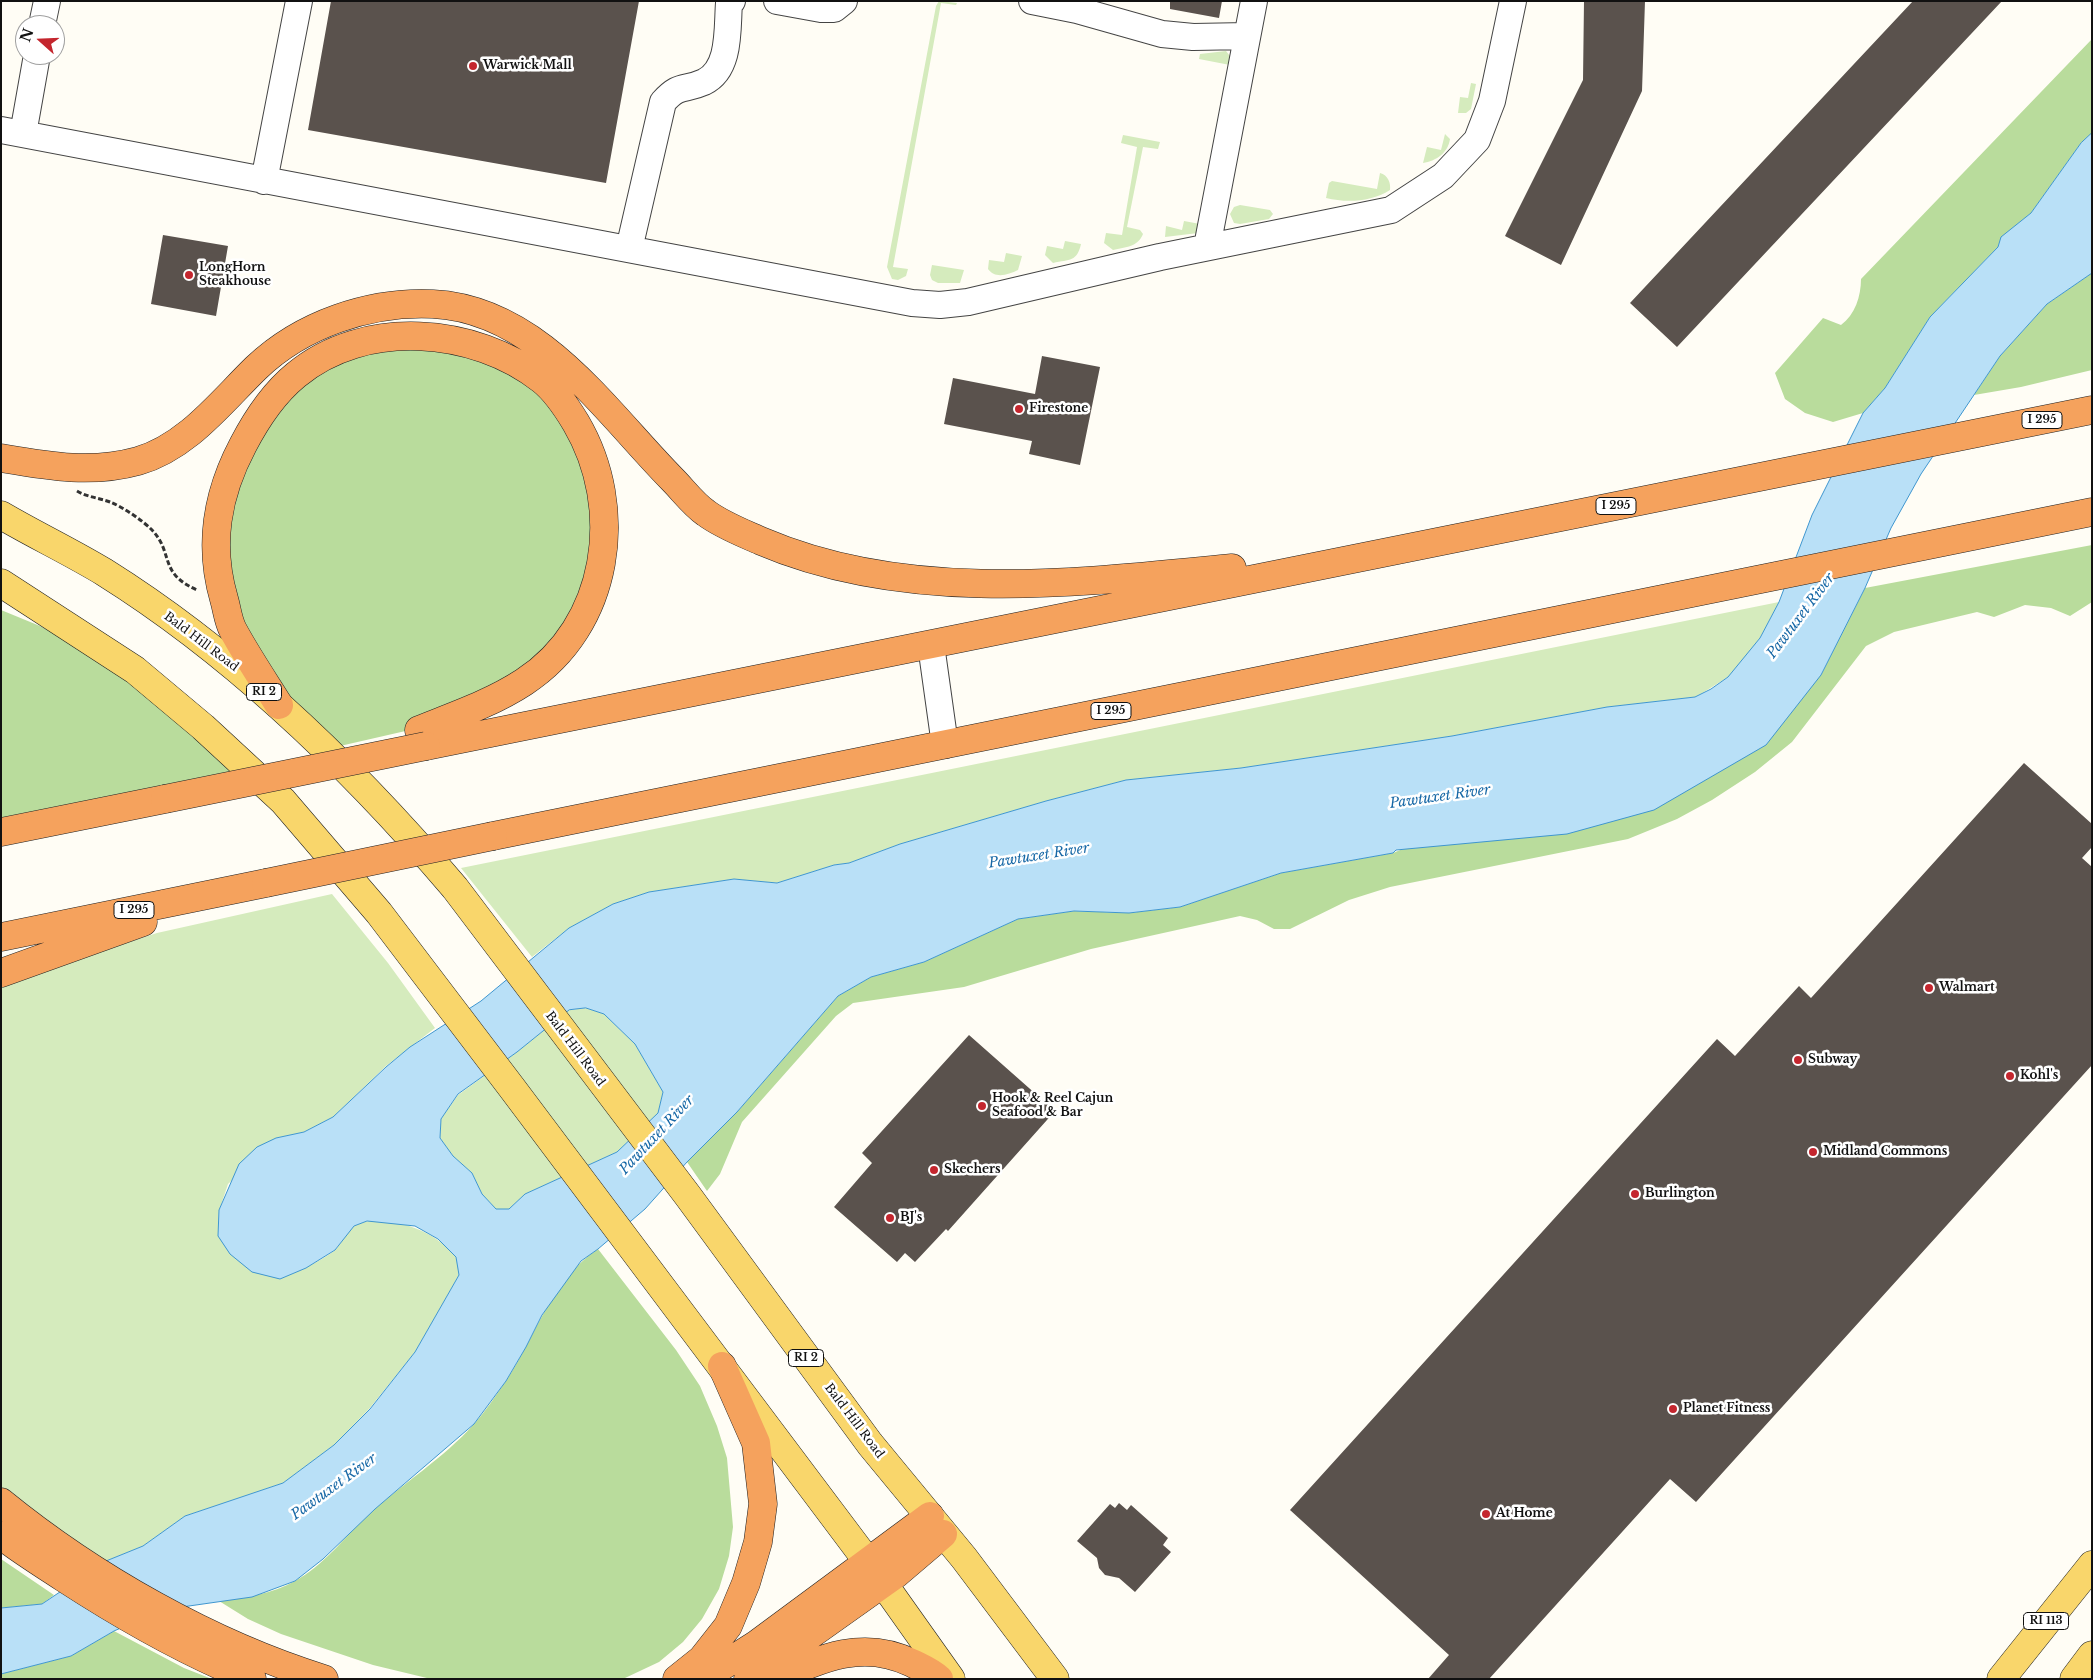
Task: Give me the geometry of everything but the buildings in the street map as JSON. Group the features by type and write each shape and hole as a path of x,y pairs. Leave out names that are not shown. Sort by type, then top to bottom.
{"highway":[{"path":"1,449 14,460 71,469 94,469 140,460 182,439 276,352 326,324 352,314 380,307 437,304 468,310 497,320 526,335 561,361 706,513 745,534 782,550 834,567 889,578 1011,584 1280,563 1439,542"},
{"path":"1,832 165,799 252,770 422,738 459,714 516,686 551,659 573,633 589,604 600,572 605,538 604,503 598,471 585,438 567,408 544,381 515,363 484,348 451,340 410,337 366,340 326,356 296,375 270,403 249,434 232,466 220,500 215,531 216,566 232,627 279,705"},
{"path":"2032,422 2092,402"},
{"name":"I 295","path":"422,738 930,645 2092,410"},
{"name":"I 295","path":"1,937 2092,512"},
{"path":"1,973 236,889"},
{"path":"677,1679 702,1659 728,1626 746,1583 758,1542 764,1504 756,1443 722,1366"},
{"path":"1,1502 71,1555 182,1620 278,1662 324,1679"},
{"path":"702,1679 876,1572 923,1552 937,1525"},
{"path":"3,1536 94,1597 151,1632 211,1662 252,1679"},
{"path":"748,1679 876,1572"},
{"path":"776,1679 821,1660 848,1652 871,1651 900,1657 934,1674 939,1679"}],"main road":[{"name":"Bald Hill Road","path":"1,516 112,578 226,660 279,705 369,792 414,840 480,923 688,1196 870,1444 937,1525 1055,1679"},
{"path":"1,583 135,670 203,726 283,801 379,914 424,972 876,1572 951,1679"},
{"name":"RI 113","path":"2001,1679 2069,1591 2092,1566"},
{"path":"2074,1679 2092,1655"}],"lane":[{"path":"44,15 47,1"},
{"path":"264,181 299,1"},
{"path":"629,249 663,102 674,89 705,81 722,62 729,3 732,1"},
{"path":"777,1 821,9 834,9 844,1"},
{"path":"1032,1 1078,10 1162,34 1193,37 1248,36"},
{"path":"1207,247 1254,1"},
{"path":"34,65 12,132 912,304 940,305 968,302 1207,247 1391,210 1443,176 1477,140 1492,101 1513,1"},
{"path":"930,645 945,745"}],"path":[{"path":"71,487 80,494 111,503 151,529 162,547 170,569 188,585 200,591"}],"green space":[{"path":"939,1 957,3 956,5 941,3 893,267 908,269 906,276 898,280 892,279 887,267 936,6"},
{"path":"2092,39 2092,133 2081,143 2031,213 2002,237 1998,247 1930,317 1885,388 1863,413 1833,422 1805,413 1785,399 1775,373 1823,318 1841,325 1846,321 1856,305 1861,279"},
{"path":"1226,51 1230,56 1230,65 1199,59 1200,54"},
{"path":"1471,83 1476,84 1471,109 1466,113 1458,113 1460,97 1468,98"},
{"path":"1445,134 1450,139 1447,148 1441,156 1423,163 1427,147 1441,150"},
{"path":"1123,135 1160,142 1158,149 1143,147 1127,227 1140,230 1143,234 1135,244 1113,250 1104,243 1106,233 1122,235 1137,147 1121,143"},
{"path":"1380,173 1387,177 1390,185 1390,190 1383,194 1359,200 1342,201 1326,198 1329,183 1332,181 1377,189"},
{"path":"1240,205 1270,210 1273,214 1269,219 1240,224 1234,223 1230,214 1234,207"},
{"path":"1184,221 1200,224 1198,233 1165,237 1166,226 1182,230"},
{"path":"1065,241 1081,244 1077,254 1072,259 1053,263 1045,255 1047,246 1063,249"},
{"path":"1006,253 1022,256 1018,270 1002,275 991,272 988,269 989,260 1004,262"},
{"path":"932,265 964,270 960,283 938,283 932,280 930,275"},
{"path":"2092,273 2092,370 2021,387 1974,395 2000,356 2047,304"},
{"path":"413,335 535,374 603,501 571,633 525,680 423,727 340,746 280,709 223,589 224,484 322,355"},
{"path":"2092,545 2092,602 2070,616 2051,608 2025,605 1994,617 1977,612 1894,632 1866,646 1792,742 1755,772 1712,800 1677,819 1628,839 1390,887 1349,900 1290,929 1274,929 1257,920 1240,916 1091,949 964,987 853,1003 836,1016 742,1122 720,1174 707,1191 687,1162 737,1112 838,996 871,977 924,962 1018,919 1074,911 1129,913 1180,907 1281,873 1393,853 1821,675 1865,588"},
{"path":"1779,602 1760,638 1745,659 1728,677 1696,697 1607,707 1452,736 1241,768 1126,780 1046,801 900,844 849,863 834,865 777,883 734,879 649,892 613,904 569,928 532,957 461,868"},
{"path":"1,610 40,626 110,663 245,768 202,786 1,829"},
{"path":"332,894 388,963 435,1028 386,1066 333,1117 304,1132 276,1138 228,1184 219,1211 218,1236 280,1279 315,1263 334,1251 349,1230 356,1225 368,1221 381,1220 395,1222 423,1232 447,1247 456,1258 459,1275 415,1352 369,1409 334,1445 283,1483 185,1516 143,1546 106,1561 1,1491 1,983 157,933"},
{"path":"586,1008 604,1014 635,1044 663,1092 658,1113 617,1152 525,1194 509,1209 496,1209 482,1194 472,1173 453,1156 440,1138 441,1119 458,1095 517,1052 569,1010"},
{"path":"598,1249 676,1350 700,1386 717,1426 727,1458 733,1527 729,1556 719,1589 702,1619 683,1642 659,1662 625,1678 431,1679 373,1665 281,1634 248,1619 219,1601 267,1592 305,1575 324,1559 368,1515 450,1448 478,1419 506,1381 556,1293 568,1276"},
{"path":"1,1559 54,1595 42,1604 1,1608"},
{"path":"114,1631 184,1668 212,1679 1,1679 1,1674 71,1656"}],"water":[{"name":"Pawtuxet River","path":"2092,133 2092,273 2047,304 2000,356 1921,474 1891,528 1865,588 1821,675 1766,745 1654,810 1567,834 1396,850 1393,853 1281,873 1180,907 1129,913 1074,911 1018,919 924,962 871,977 838,996 737,1112 687,1162 645,1209 581,1261 542,1315 506,1381 474,1424 375,1509 323,1559 295,1581 252,1597 182,1607 148,1616 114,1631 71,1656 1,1674 1,1608 42,1604 106,1561 143,1546 185,1516 283,1483 334,1445 370,1409 415,1352 459,1275 456,1257 438,1239 415,1226 367,1221 354,1226 335,1250 306,1268 280,1279 252,1272 230,1254 218,1236 219,1210 239,1164 257,1147 276,1138 304,1132 333,1117 410,1047 481,1001 569,928 613,904 649,892 734,879 777,883 834,865 849,863 900,844 1046,801 1126,780 1241,768 1452,736 1607,707 1695,697 1711,689 1728,677 1760,638 1779,602 1812,515 1863,413 1885,388 1930,317 1998,247 2001,237 2031,213 2081,143","holes":["586,1008 604,1014 635,1044 663,1092 658,1113 617,1152 525,1194 509,1209 496,1209 482,1194 472,1173 453,1156 440,1138 441,1119 458,1094 517,1052 569,1010"]}],"place":[{"name":"Warwick Mall","path":"473,66"},
{"name":"LongHorn Steakhouse","path":"189,275"},
{"name":"Firestone","path":"1019,409"},
{"name":"Walmart","path":"1929,988"},
{"name":"Subway","path":"1798,1060"},
{"name":"Kohl's","path":"2010,1076"},
{"name":"Hook & Reel Cajun Seafood & Bar","path":"982,1106"},
{"name":"Midland Commons","path":"1813,1152"},
{"name":"Skechers","path":"934,1170"},
{"name":"Burlington","path":"1635,1194"},
{"name":"BJ's","path":"890,1218"},
{"name":"Planet Fitness","path":"1673,1409"},
{"name":"At Home","path":"1486,1514"}]}
